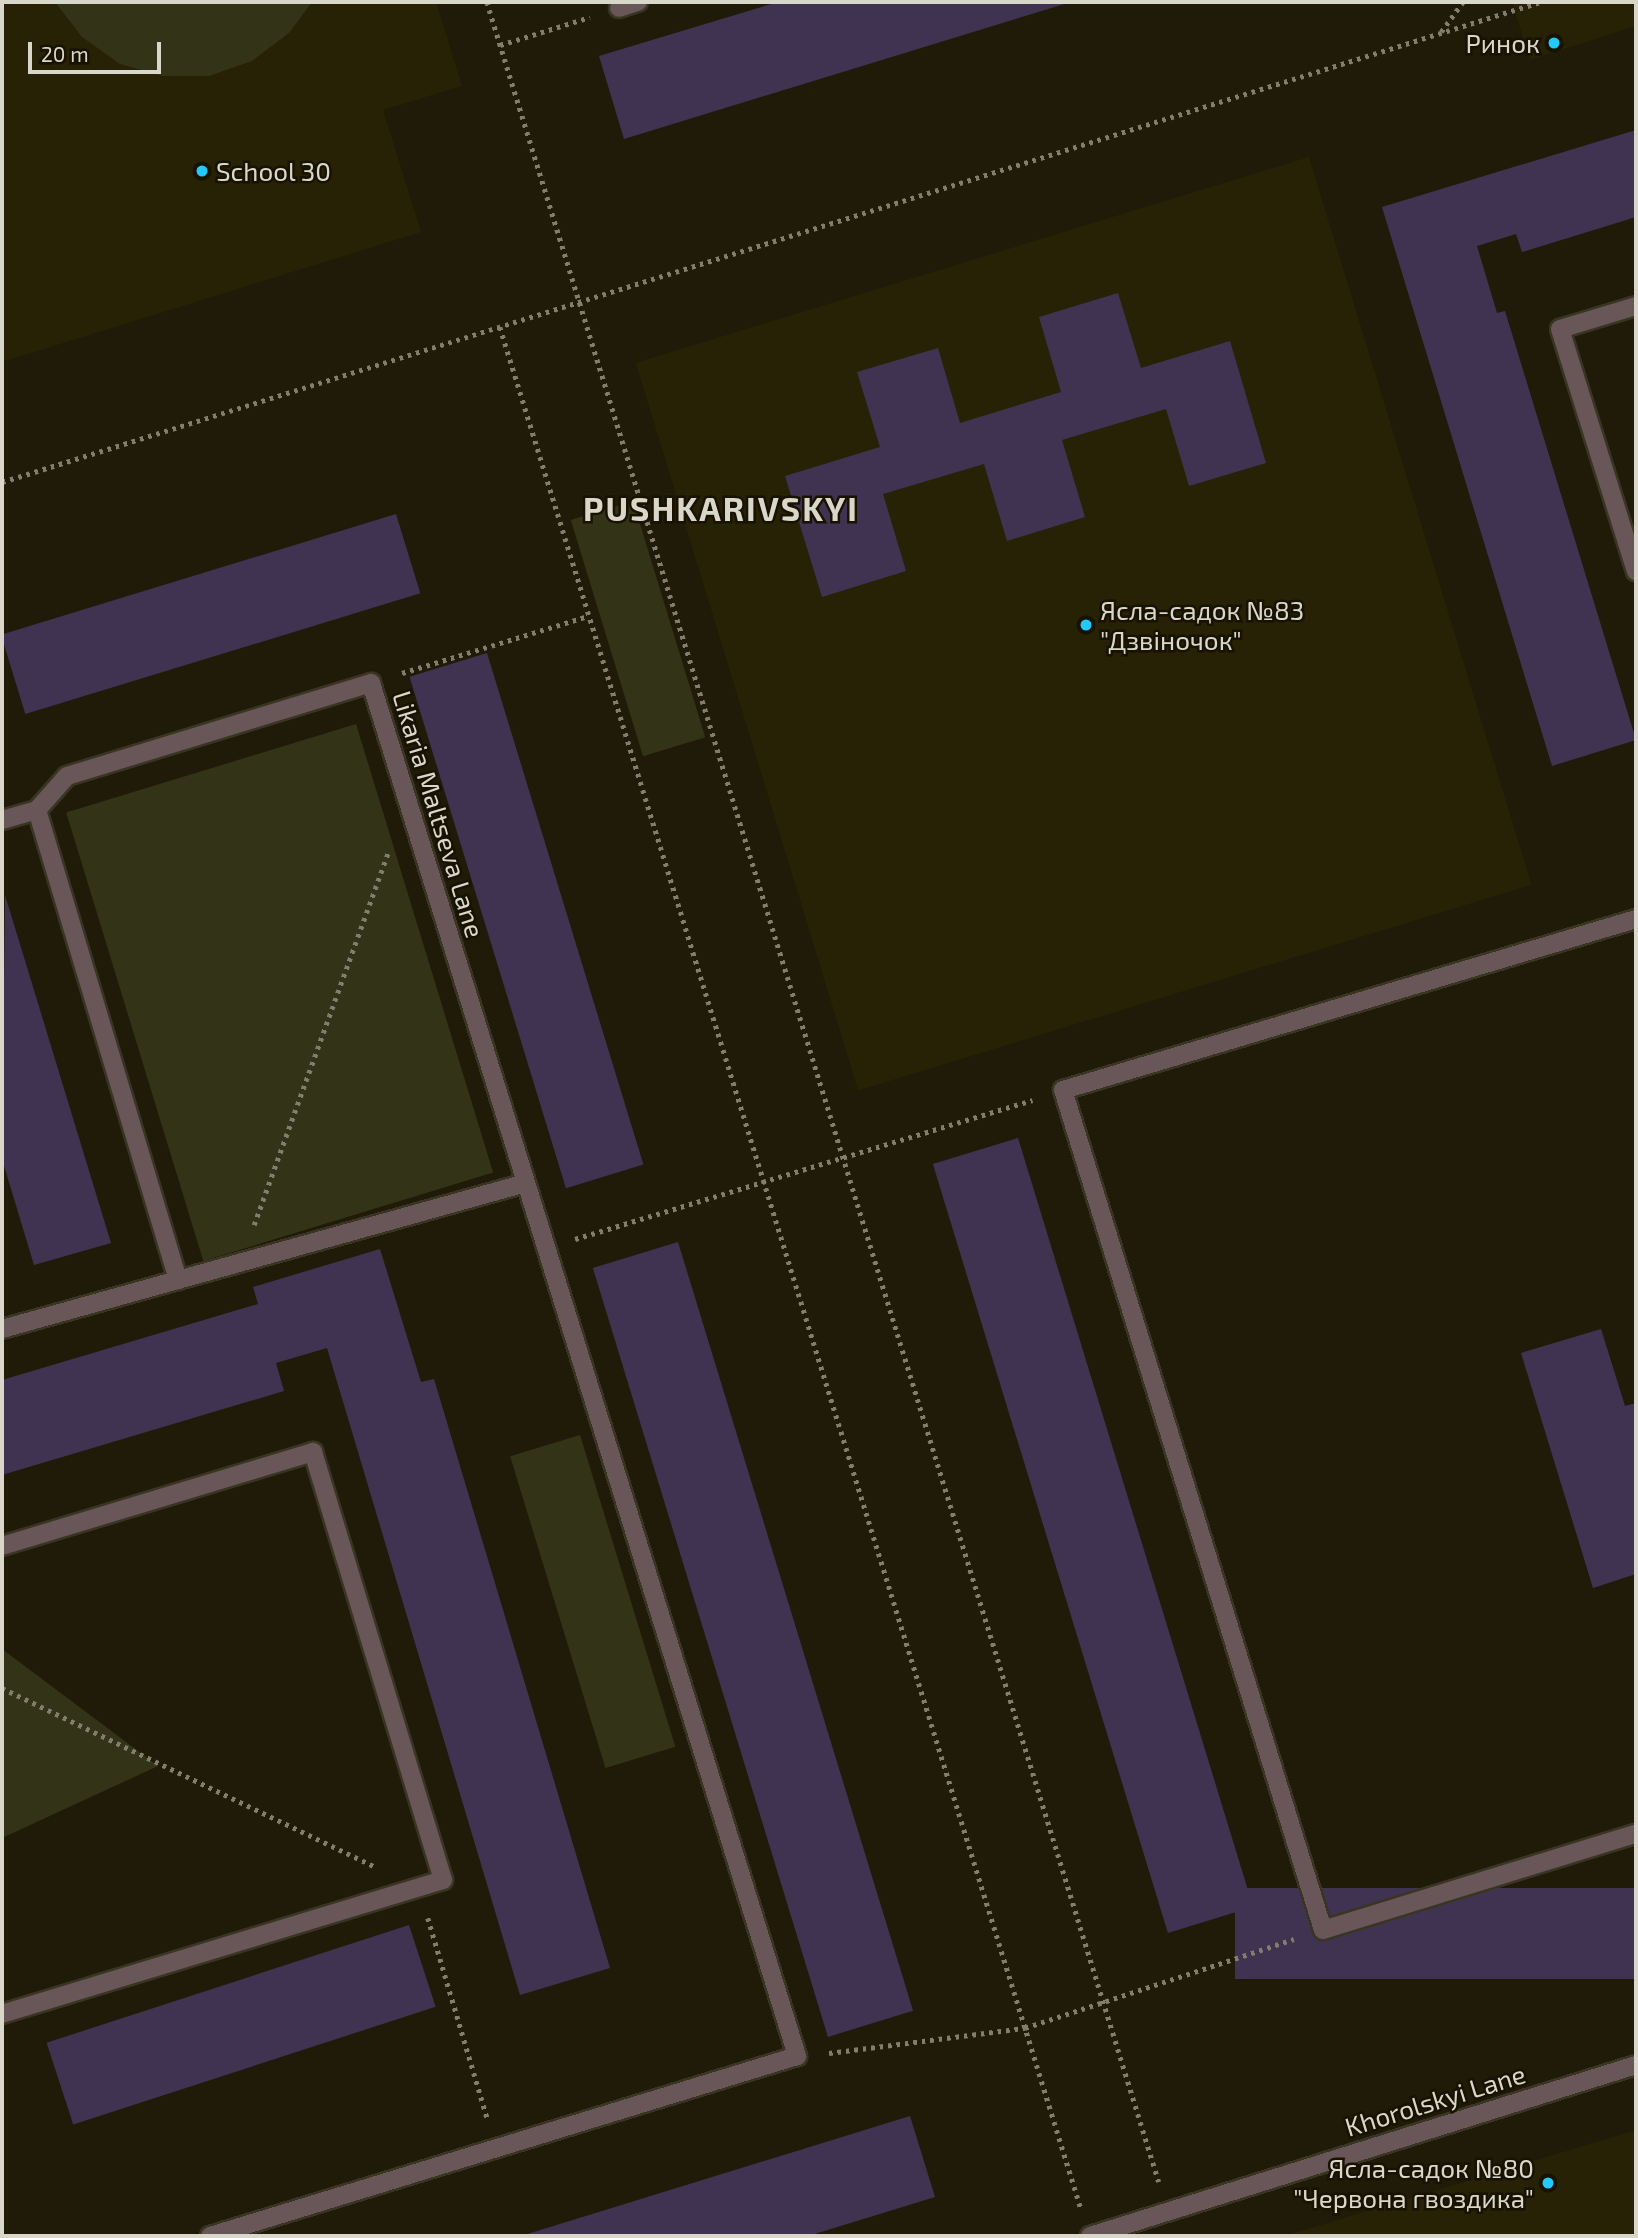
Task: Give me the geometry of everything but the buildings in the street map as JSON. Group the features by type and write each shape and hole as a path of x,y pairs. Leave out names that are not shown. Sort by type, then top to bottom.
{"street":[{"path":"619,8 638,2"},
{"path":"1636,306 1560,329 1636,571"},
{"name":"Likaria Maltseva Lane","path":"37,810 67,776 371,683 797,2056"},
{"path":"2,820 37,810 178,1280"},
{"path":"1636,919 1063,1090 1323,1930 1636,1834"},
{"path":"2,1329 526,1183"},
{"path":"2,1546 313,1452 443,1880 2,2014"},
{"path":"210,2236 797,2056"},
{"name":"Khorolskyi Lane","path":"1090,2236 1636,2066"}],"path":[{"path":"487,2 1168,2211"},
{"path":"1440,33 1463,2"},
{"path":"2,482 1540,2"},
{"path":"500,45 619,8"},
{"path":"500,327 1090,2236"},
{"path":"371,683 589,616"},
{"path":"240,1262 407,799"},
{"path":"546,1248 1063,1090"},
{"path":"2,1688 419,1888 497,2148"},
{"path":"797,2056 1026,2028 1323,1930"}],"shaded area":[{"name":"School 30","path":"2,2 436,2 462,86 383,110 421,232 2,362"},
{"name":"Ринок","path":"1512,2 1636,2 1636,26 1530,60"},
{"name":"Ясла-садок №83 \"Дзвіночок\"","path":"1309,157 1531,885 858,1091 636,363"},
{"name":"Ясла-садок №80 \"Червона гвоздика\"","path":"1636,2130 1636,2236 1284,2236"}],"green space":[{"path":"55,2 312,2 289,33 252,61 209,76 163,76 120,64 82,37"},
{"path":"633,501 705,737 643,756 571,520"},
{"path":"356,724 493,1173 203,1261 66,813"},
{"path":"580,1435 675,1747 606,1768 510,1456"},
{"path":"2,1649 158,1766 2,1838"}],"place":[{"name":"Ринок","path":"1554,43"},
{"name":"School 30","path":"202,171"},
{"name":"Ясла-садок №83 \"Дзвіночок\"","path":"1086,625"},
{"name":"Ясла-садок №80 \"Червона гвоздика\"","path":"1548,2183"}],"district":[{"name":"PUSHKARIVSKYI","path":"721,509"}]}
